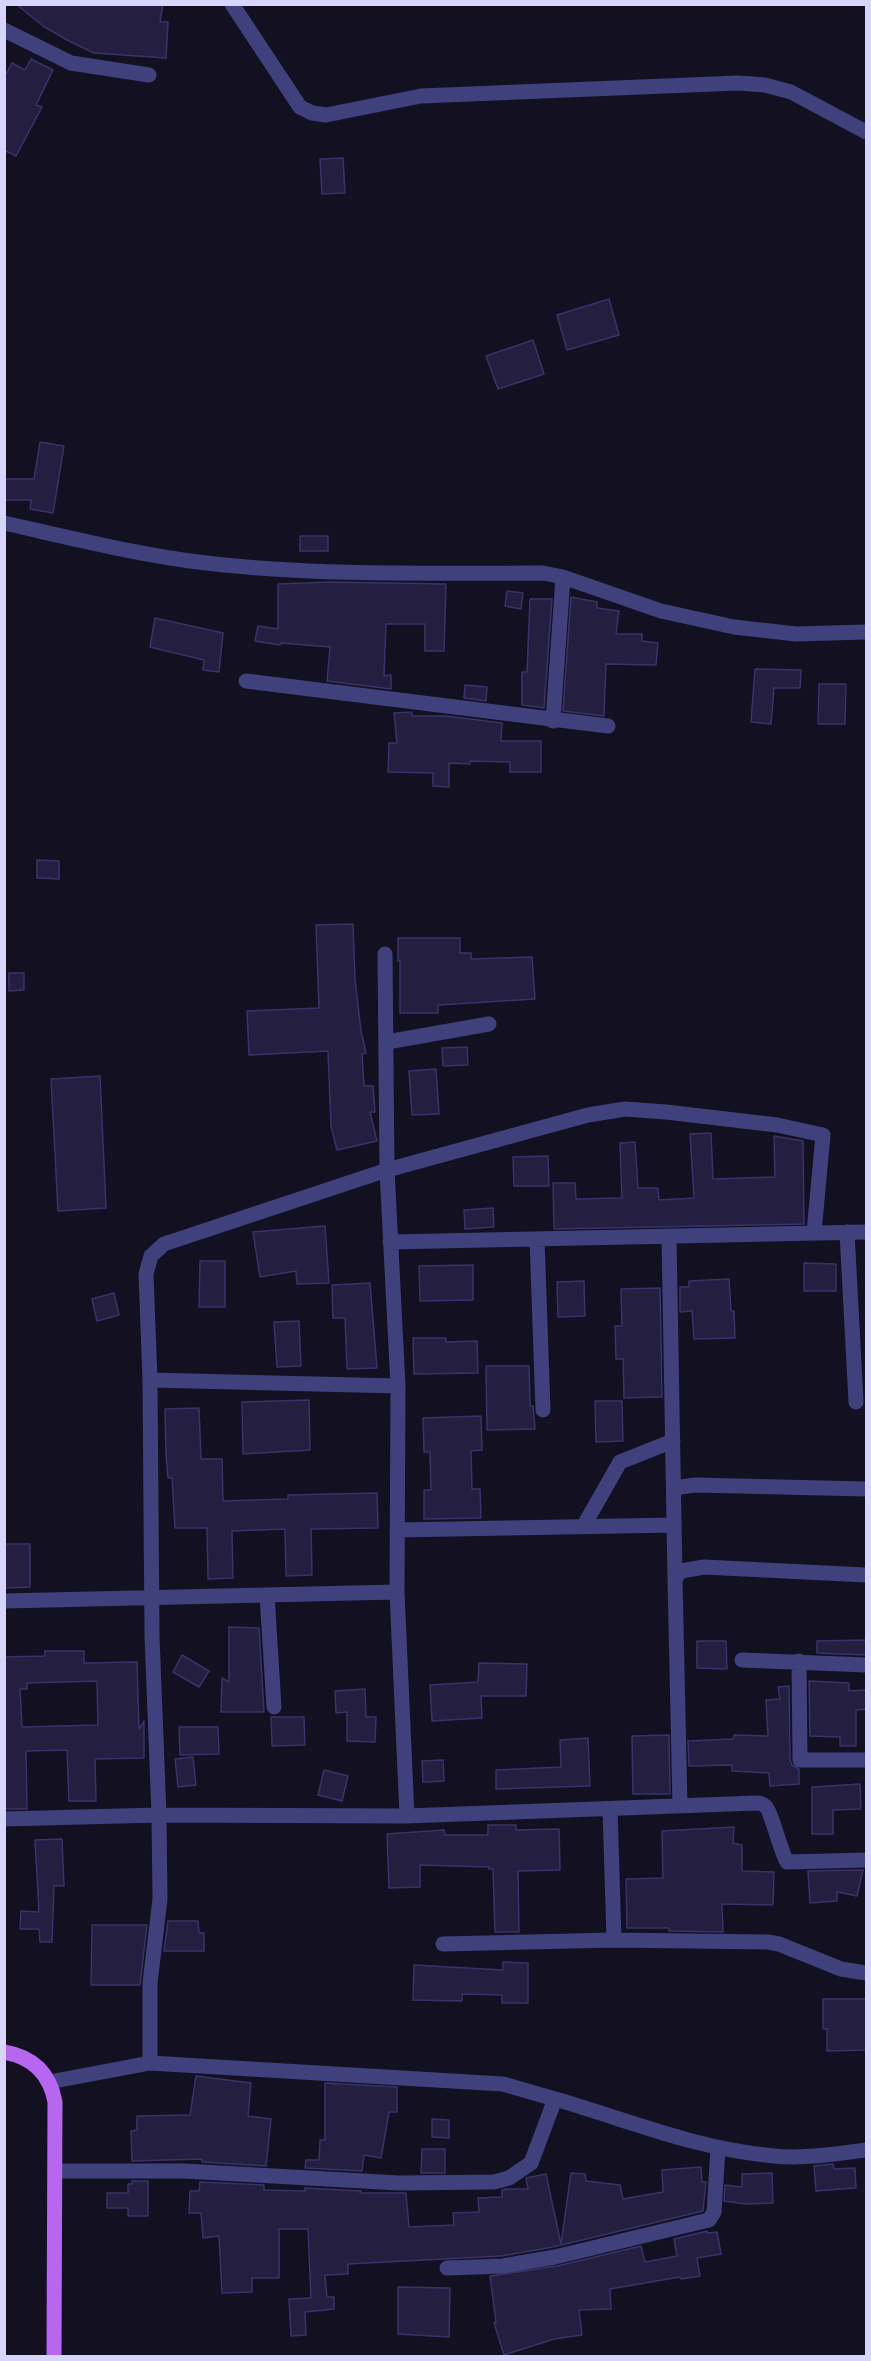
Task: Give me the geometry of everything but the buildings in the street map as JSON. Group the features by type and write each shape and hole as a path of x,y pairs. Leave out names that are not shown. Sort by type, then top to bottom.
{"main road":[{"path":"4,2052 23,2057 43,2071 55,2102 54,2356"}],"street":[{"path":"232,4 300,107 312,113 326,115 421,96 738,82 765,85 791,92 867,132"},
{"path":"4,30 71,63 149,75"},
{"path":"4,523 100,545 204,563 297,570 543,573 563,577 661,611 734,627 796,634 867,632"},
{"path":"553,721 563,577"},
{"path":"246,681 553,721 608,726"},
{"path":"385,954 386,1143 398,1386 397,1592 407,1816"},
{"path":"387,1042 489,1024"},
{"path":"150,2063 150,1983 160,1899 151,1597 150,1380 146,1274 147,1263 157,1249 164,1244 387,1170 588,1115 626,1109 777,1125 823,1135 814,1232"},
{"path":"847,1232 856,1402"},
{"path":"390,1242 867,1232"},
{"path":"669,1236 680,1806"},
{"path":"537,1239 543,1410"},
{"path":"150,1380 398,1386"},
{"path":"583,1527 620,1462 673,1441"},
{"path":"674,1488 695,1485 867,1488"},
{"path":"397,1530 674,1525"},
{"path":"675,1579 681,1571 704,1567 867,1575"},
{"path":"4,1601 397,1592"},
{"path":"267,1595 274,1707"},
{"path":"742,1660 867,1665"},
{"path":"800,1661 800,1760 867,1760"},
{"path":"4,1819 159,1815 407,1816 760,1803 768,1809 787,1862 867,1860"},
{"path":"610,1809 614,1940"},
{"path":"443,1944 614,1940 768,1942 779,1944 842,1969 867,1973"},
{"path":"49,2082 150,2063 503,2084 718,2148 776,2157 840,2154 867,2150"},
{"path":"55,2171 184,2171 399,2183 494,2182 509,2178 530,2165 555,2099"},
{"path":"447,2268 503,2266 555,2257 709,2220 714,2212 718,2148"}]}
